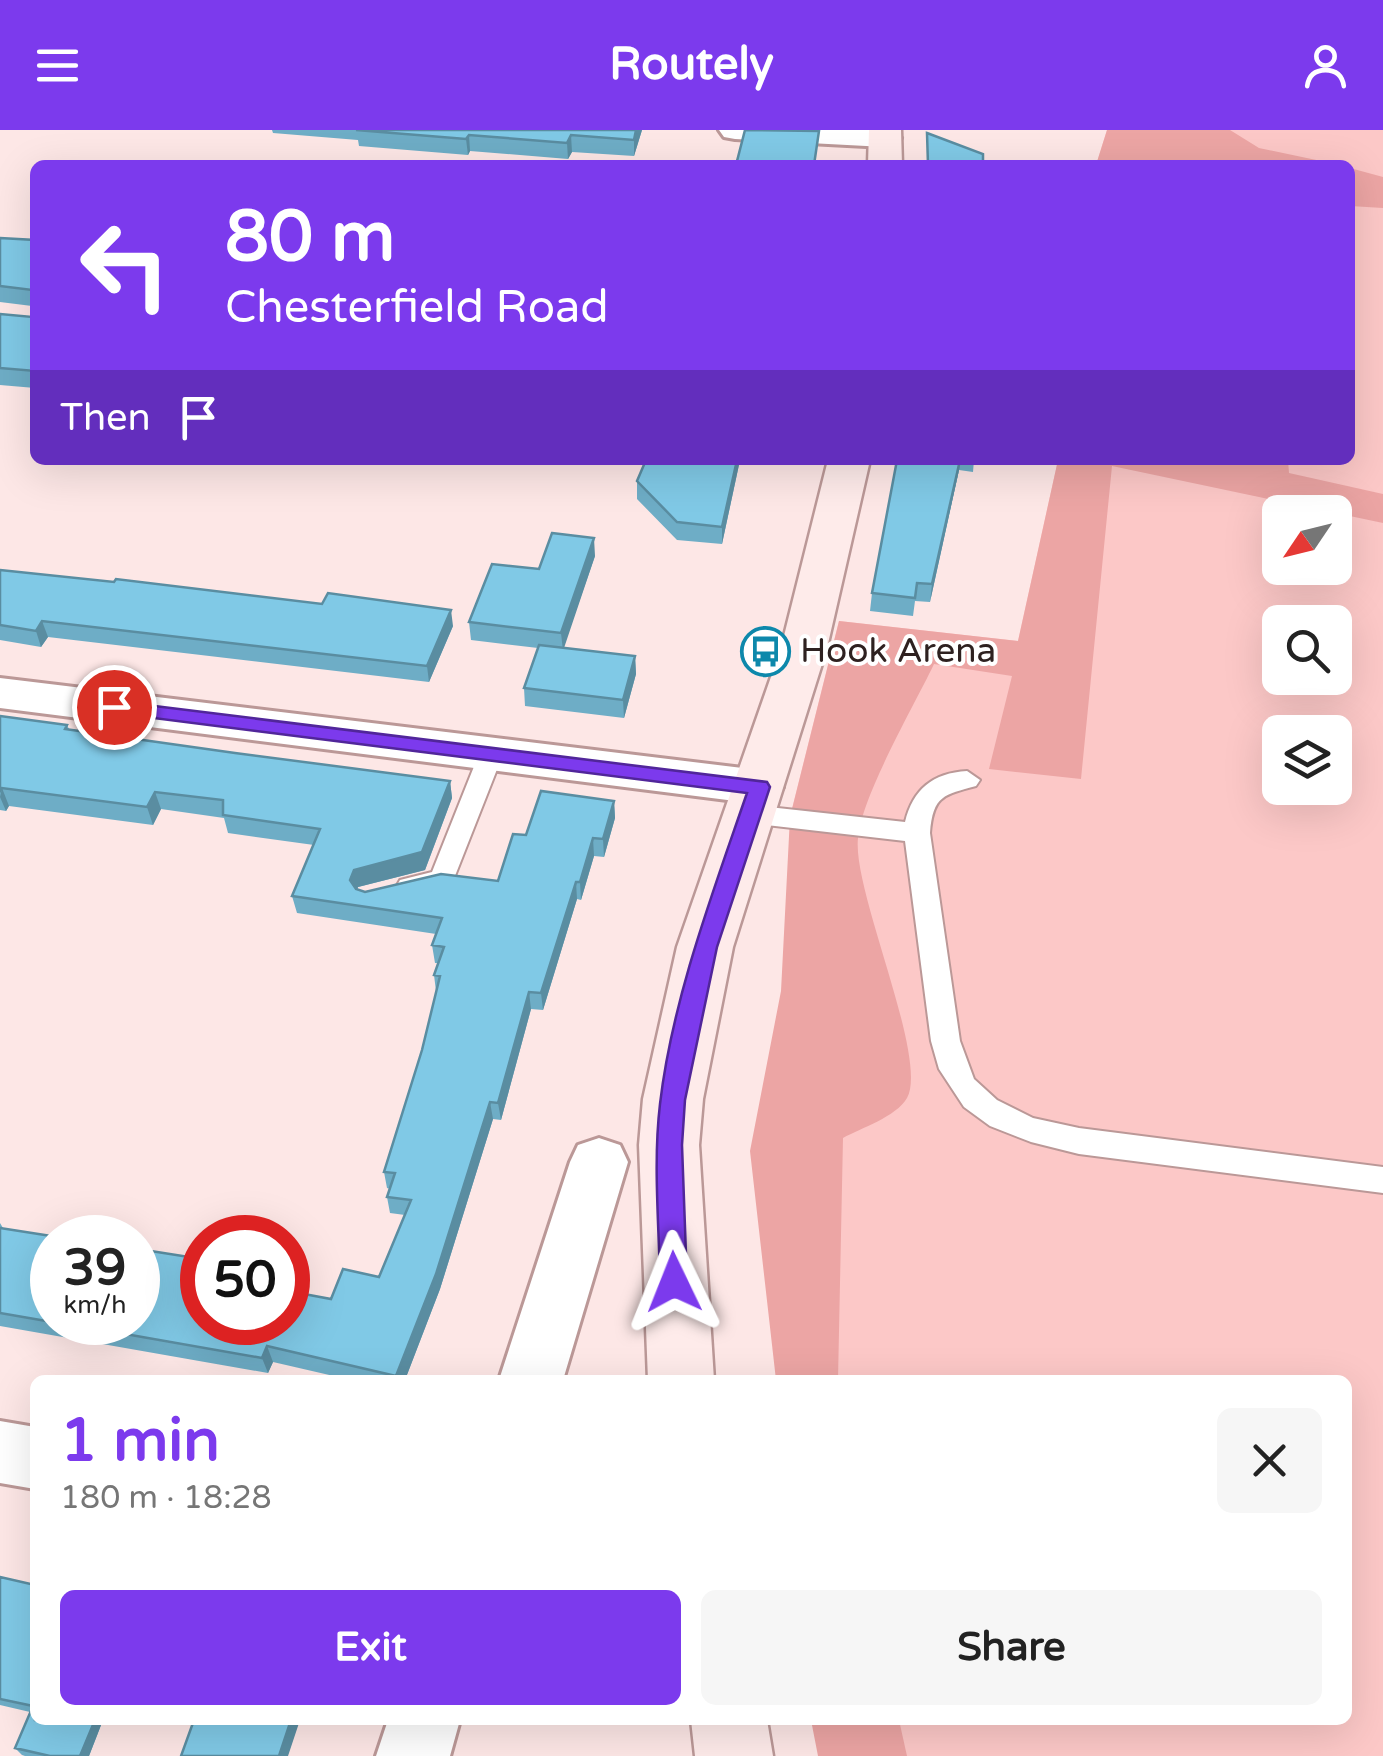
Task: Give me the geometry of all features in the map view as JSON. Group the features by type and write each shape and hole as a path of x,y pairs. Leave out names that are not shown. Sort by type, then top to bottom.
{"main road":[{"path":"681,1375 670,1164 673,1100 706,947 804,648 848,465"},
{"path":"730,1725 734,1756"}],"street":[{"path":"735,130 885,144"},
{"path":"0,694 492,754 755,800"},
{"path":"533,1375 598,1162"},
{"path":"0,1452 30,1457"},
{"path":"412,1756 422,1725"}],"lane":[{"path":"388,892 442,878 492,754"},
{"path":"968,780 946,782 930,793 920,810 917,833 950,1061 961,1085 984,1106 1040,1132 1079,1141 1383,1180"},
{"path":"755,800 917,833"}],"shaded area":[{"path":"1107,130 1383,130 1383,1756 838,1756 833,1725 1352,1725 1352,1375 785,1375 790,817 839,621 1018,641 1057,465 1355,465 1355,160 1098,160"},
{"path":"1107,130 1230,130 1259,148 1316,160 1098,160"},
{"path":"1355,169 1383,177 1383,208 1355,206"},
{"path":"1057,465 1288,465 1289,473 1383,494 1383,523 1352,516 1352,495 1262,498 1112,466 1081,779 989,769 1012,676 934,664 879,775 858,838 866,895 908,1048 911,1078 907,1098 887,1116 843,1138 838,1375 775,1375 750,1151 781,991 790,817 839,621 1018,641"},
{"path":"812,1725 900,1725 907,1756 818,1756"}],"building":[{"path":"356,130 636,130 634,140 571,135 567,143"},
{"path":"745,130 819,131 815,160 737,160"},
{"path":"927,133 983,154 983,160 928,160"},
{"path":"0,238 30,240 30,290 0,286"},
{"path":"0,314 30,317 30,371 0,368"},
{"path":"644,465 736,465 722,527 677,522 637,481"},
{"path":"896,465 959,465 932,584 917,583 915,598 872,593"},
{"path":"552,533 594,538 561,633 469,622 492,564 539,569"},
{"path":"0,570 114,582 116,579 322,604 328,593 451,610 427,666 42,621 36,631 0,625"},
{"path":"539,645 635,656 623,700 524,688"},
{"path":"0,716 67,725 65,729 450,781 422,852 354,870 350,880 356,889 365,892 441,874 498,881 513,834 526,835 541,791 614,801 603,839 593,838 580,882 576,882 541,993 529,992 498,1103 490,1102 436,1274 396,1375 267,1346 262,1358 188,1345 310,1345 310,1295 331,1299 343,1269 379,1277 411,1200 387,1197 395,1173 384,1172 422,1050 440,976 434,975 444,947 432,945 442,918 292,896 320,829 223,815 223,800 155,792 147,807 2,788 0,791"},
{"path":"0,1228 30,1233 30,1318 0,1313"},
{"path":"160,1252 180,1256 180,1344 160,1340"},
{"path":"0,1577 30,1584 30,1705 0,1699"},
{"path":"30,1713 30,1725 93,1725 80,1756 50,1756 15,1748"},
{"path":"192,1725 289,1725 279,1756 181,1756"}],"place":[{"name":"Hook Arena","path":"765,651"}],"route":[{"path":"114,707 759,787 706,947 673,1100 669,1145 674,1282"}]}
